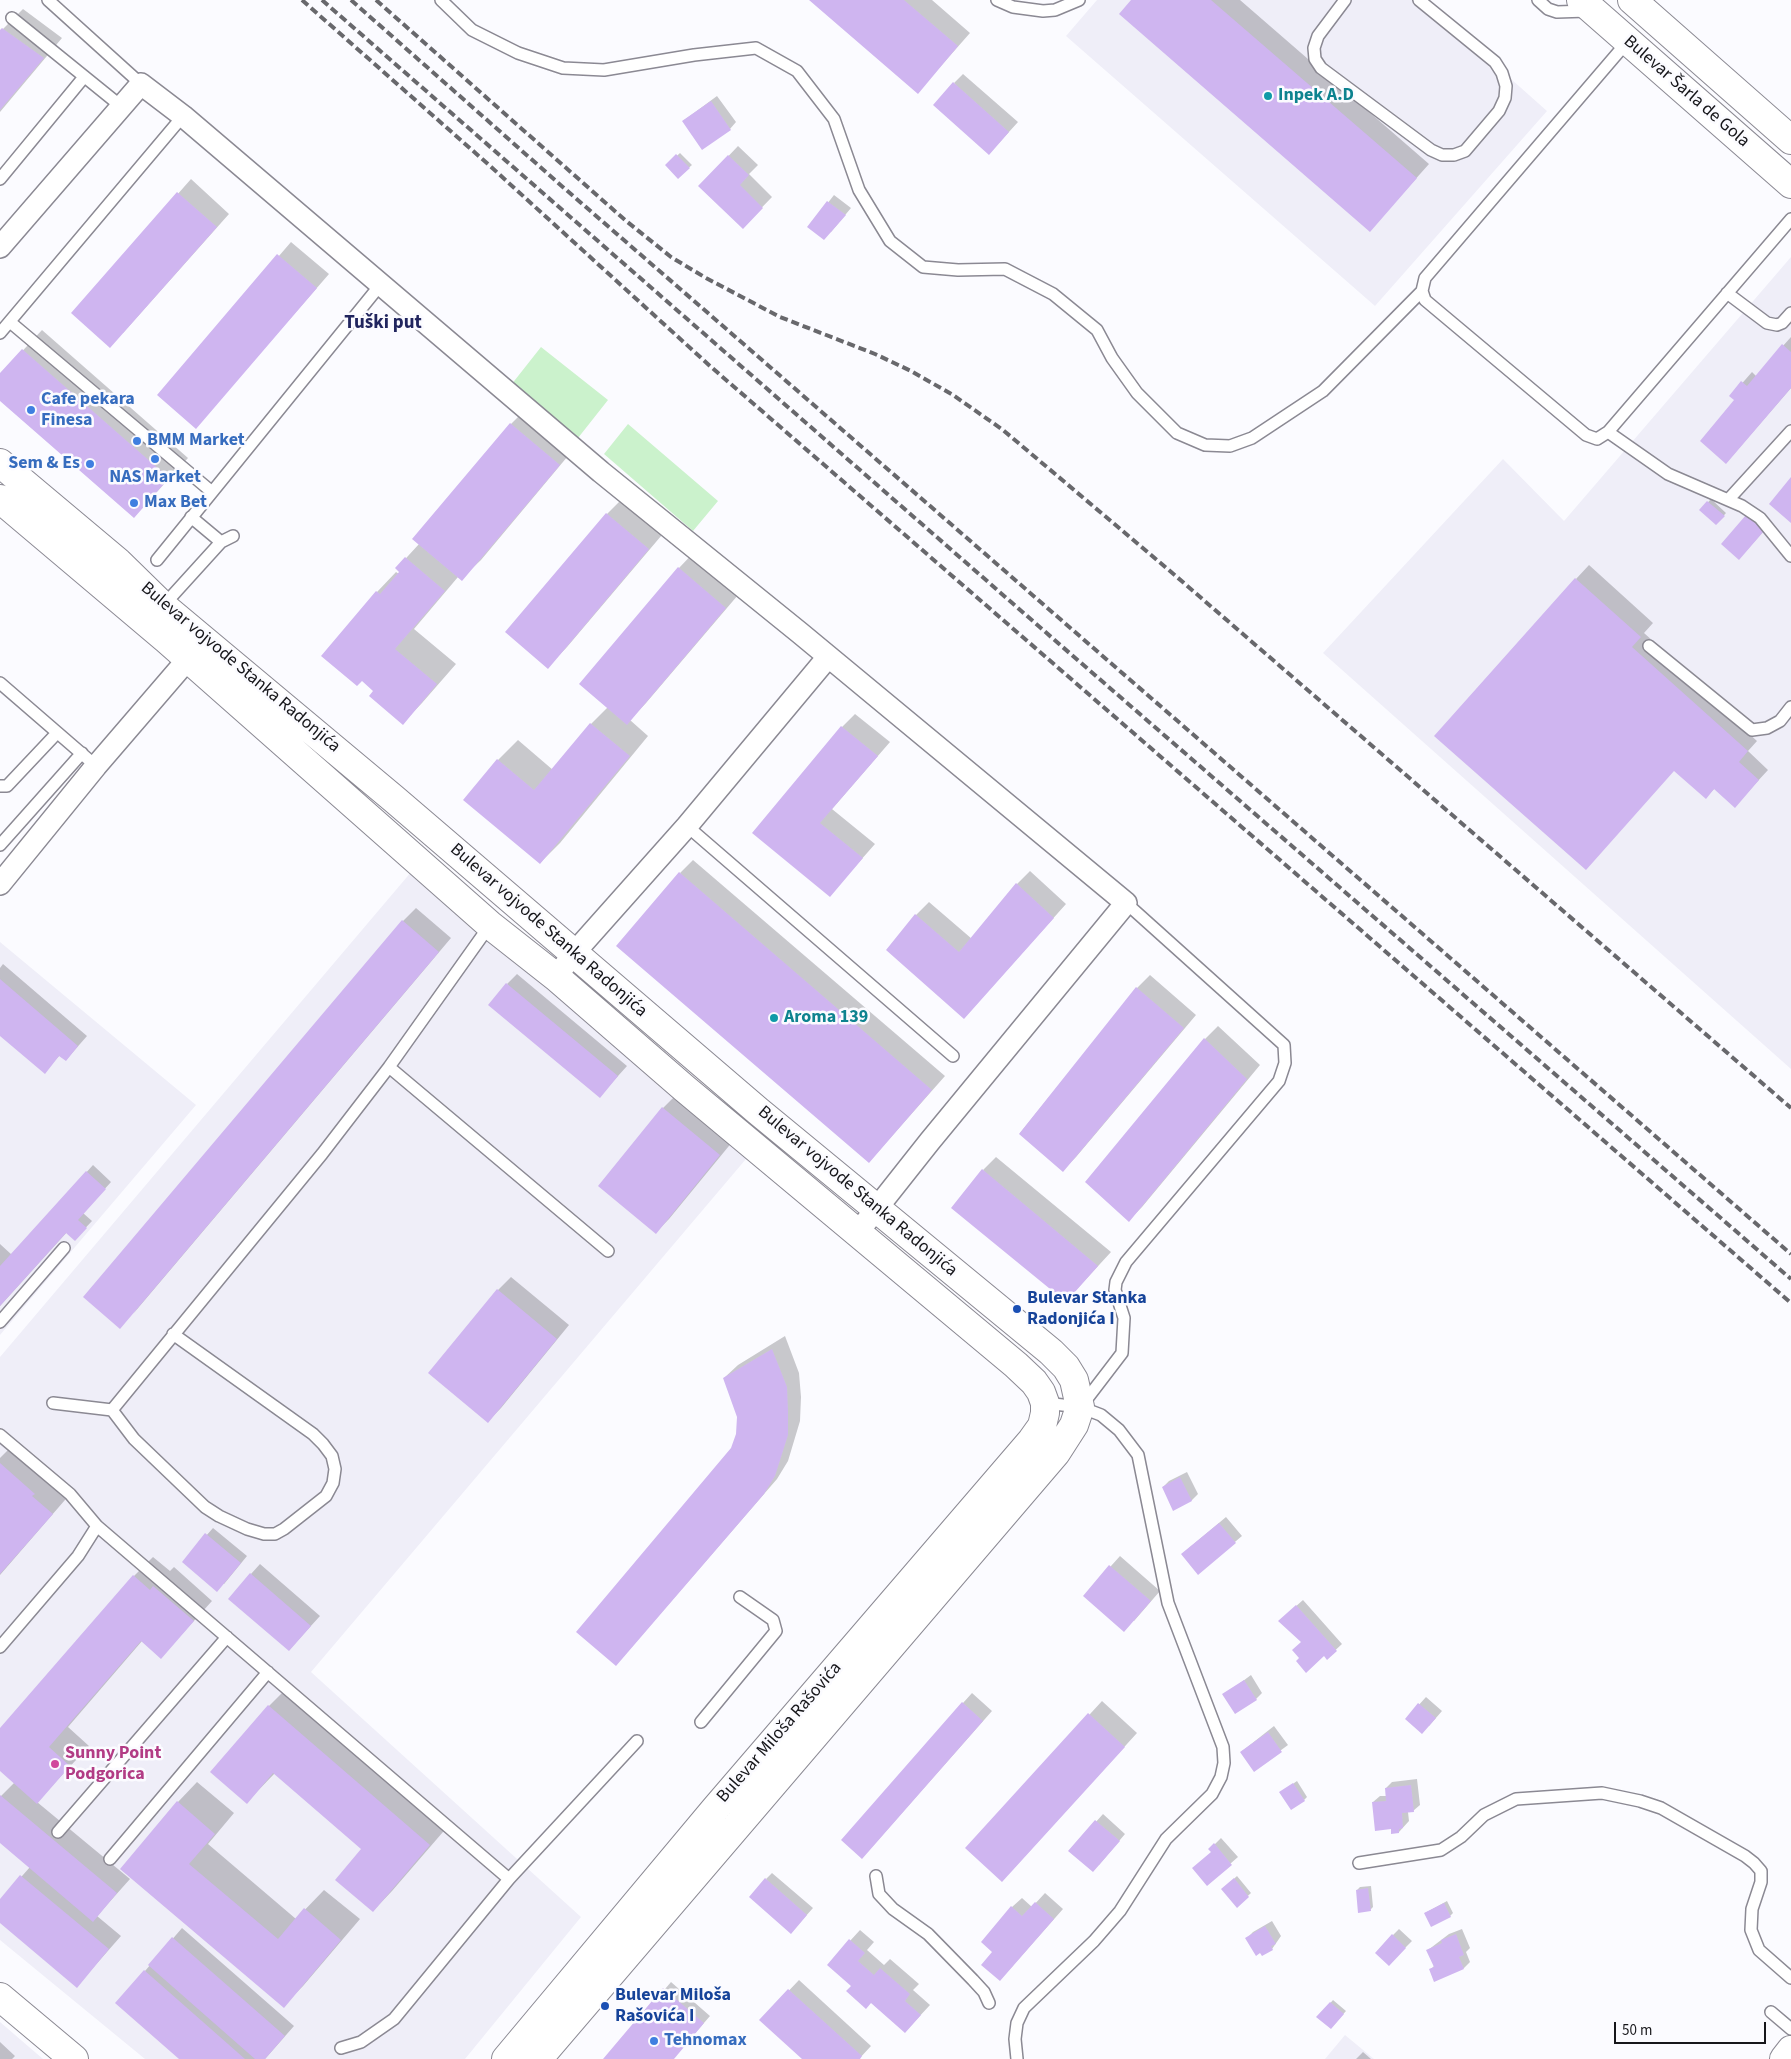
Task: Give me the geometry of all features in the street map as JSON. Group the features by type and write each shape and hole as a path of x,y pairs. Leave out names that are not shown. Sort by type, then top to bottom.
{"street":[{"name":"Bulevar Šarla de Gola","path":"1632,0 1791,140"},
{"name":"Bulevar Šarla de Gola","path":"1587,6 1791,184"},
{"path":"0,247 141,84 183,116 601,472 1126,903 858,1232"},
{"name":"Bulevar vojvode Stanka Radonjića","path":"0,463 118,562 188,659 490,925 556,977 684,1088 1022,1370 1041,1392 1045,1403"},
{"name":"Bulevar vojvode Stanka Radonjića","path":"0,499 155,614 394,799 758,1111 1051,1352 1066,1367 1074,1380 1080,1407"},
{"path":"556,977 574,953 687,826 828,657"},
{"path":"0,884 89,759 188,659"},
{"name":"Bulevar Miloša Rašovića","path":"506,2059 715,1809 1032,1440 1042,1426 1045,1403"},
{"name":"Bulevar Miloša Rašovića","path":"538,2059 1056,1453 1074,1425 1080,1407"},
{"path":"0,1997 72,2058"},
{"path":"1784,2059 1791,2050"}],"lane":[{"path":"48,0 141,84"},
{"path":"441,0 472,30 518,53 563,68 604,70 694,55 756,48 797,71 834,119 859,190 890,241 923,267 958,270 1005,269 1053,294 1097,330 1112,358 1137,393 1170,427 1177,433 1205,444 1230,446 1252,438 1323,391 1422,292"},
{"path":"997,0 1013,7 1043,11 1055,10 1079,0"},
{"path":"1345,0 1318,36 1314,48 1315,59 1321,68 1432,150 1442,155 1454,155 1465,151 1499,111 1505,98 1506,86 1502,73 1495,62 1419,0"},
{"path":"1538,0 1548,9 1557,12 1587,6"},
{"path":"12,18 122,107"},
{"path":"1628,42 1425,278 1422,292 1425,300 1586,435 1597,439 1608,432 1791,219"},
{"path":"0,179 84,76"},
{"path":"0,333 183,116"},
{"path":"157,560 381,284"},
{"path":"1727,293 1767,323 1782,324 1791,312"},
{"path":"10,322 212,492"},
{"path":"1728,500 1791,431"},
{"path":"1608,432 1668,474 1728,500 1760,518 1791,556"},
{"path":"192,517 221,542"},
{"path":"155,614 221,542 233,536"},
{"path":"1649,646 1752,730 1767,728 1780,721 1791,707"},
{"path":"0,683 89,759 0,845"},
{"path":"0,786 7,786 57,733"},
{"path":"687,826 952,1056"},
{"path":"1080,1407 1122,1353 1124,1318 1115,1290 1116,1282 1126,1262 1279,1081 1286,1063 1284,1045 1126,903"},
{"path":"112,1410 322,1154 390,1067 490,925"},
{"path":"390,1067 608,1251"},
{"path":"0,1322 64,1248"},
{"path":"53,1403 112,1410 134,1439 205,1507 247,1529 264,1534 275,1534 284,1529 326,1496 333,1483 334,1469 332,1456 313,1434 173,1334"},
{"path":"1017,2059 1015,2039 1017,2023 1024,2008 1094,1942 1120,1911 1166,1839 1212,1794 1221,1777 1224,1763 1223,1747 1168,1603 1138,1455 1119,1430 1101,1415 1080,1407 1045,1403"},
{"path":"0,1435 70,1494 97,1526 509,1879"},
{"path":"0,1647 78,1556 97,1526"},
{"path":"701,1722 776,1631 773,1620 740,1597"},
{"path":"58,1832 227,1637"},
{"path":"110,1859 268,1672"},
{"path":"341,2048 361,2042 394,2019 509,1879 637,1740"},
{"path":"1359,1863 1441,1850 1461,1837 1484,1815 1516,1800 1602,1793 1640,1801 1661,1808 1746,1856 1754,1863 1761,1872 1761,1882 1752,1909 1751,1930 1760,1950 1791,1978"},
{"path":"876,1876 879,1894 893,1909 928,1934 978,1986 989,2003"},
{"path":"1771,2012 1791,2029"}],"shaded area":[{"path":"1097,0 1422,0 1547,111 1375,306 1066,36"},
{"path":"1791,257 1791,1069 1323,653 1503,459 1564,521"},
{"path":"412,871 757,1146 311,1672 581,1917 465,2059 145,2059 0,1940 0,1357"},
{"path":"0,942 196,1105 0,1335"},
{"path":"0,2022 43,2059 0,2059"},
{"path":"1345,2035 1374,2059 1325,2059"}],"green space":[{"path":"541,347 608,400 578,438 511,385"},
{"path":"628,424 718,501 693,531 604,454"}],"building":[{"path":"809,0 904,0 958,46 918,94"},
{"name":"Inpek A.D","path":"1131,0 1211,0 1417,178 1370,232 1119,14"},
{"path":"2,28 44,58 0,110 0,30"},
{"path":"953,82 1009,132 989,155 933,105"},
{"path":"711,101 731,130 702,150 682,121"},
{"path":"676,154 690,168 678,179 665,165"},
{"path":"728,155 749,175 740,185 763,208 743,229 698,186"},
{"path":"177,192 217,227 110,348 71,313"},
{"path":"827,201 846,215 824,240 807,227"},
{"path":"277,254 317,288 196,429 157,395"},
{"path":"1782,344 1791,352 1791,388 1726,464 1700,441 1734,400 1729,396 1741,381 1747,386"},
{"path":"22,349 169,478 134,518 0,401 0,373"},
{"path":"510,423 560,465 462,581 412,539"},
{"path":"1791,477 1791,523 1769,504"},
{"path":"1707,501 1725,516 1716,525 1699,510"},
{"path":"606,513 649,549 548,669 505,632"},
{"path":"1746,515 1764,531 1739,560 1721,544"},
{"path":"405,557 445,591 395,649 437,684 403,725 369,696 373,691 362,681 357,686 321,656 376,591 380,594 399,572 395,568"},
{"path":"678,567 726,608 627,725 579,684"},
{"path":"1575,578 1641,637 1632,647 1748,751 1739,762 1759,780 1735,808 1714,789 1706,799 1674,771 1586,870 1434,736"},
{"path":"590,723 630,756 540,864 463,800 497,759 534,790"},
{"path":"841,726 878,756 820,823 863,858 830,897 752,833"},
{"name":"Aroma 139","path":"679,872 932,1090 869,1163 616,946"},
{"path":"1016,883 1054,918 964,1019 886,950 915,914 959,952"},
{"path":"402,920 439,952 120,1329 83,1297"},
{"path":"0,979 78,1046 66,1061 59,1056 45,1074 0,1036"},
{"path":"506,983 618,1076 600,1098 488,1005"},
{"path":"1136,987 1184,1028 1063,1172 1019,1134"},
{"path":"1204,1038 1247,1079 1129,1222 1085,1182"},
{"path":"662,1107 720,1155 656,1234 598,1186"},
{"path":"982,1169 1098,1266 1066,1302 951,1208"},
{"path":"86,1171 106,1189 78,1220 87,1228 75,1241 66,1233 0,1306 0,1266"},
{"path":"497,1289 557,1339 488,1423 428,1373"},
{"path":"772,1349 787,1387 788,1411 788,1435 775,1476 764,1494 616,1666 576,1632 731,1448 736,1434 737,1417 723,1378"},
{"path":"0,1463 35,1494 32,1496 53,1514 0,1574"},
{"path":"1180,1477 1192,1501 1173,1511 1162,1487"},
{"path":"1219,1523 1236,1543 1198,1575 1181,1554"},
{"path":"205,1533 241,1563 217,1592 182,1562"},
{"path":"1109,1565 1151,1601 1124,1632 1083,1596"},
{"path":"250,1573 311,1626 289,1651 228,1599"},
{"path":"133,1575 150,1590 153,1586 194,1621 161,1659 141,1641 49,1747 70,1766 37,1804 0,1771 0,1728"},
{"path":"1296,1605 1337,1651 1327,1660 1324,1656 1306,1673 1296,1661 1299,1658 1292,1650 1301,1642 1278,1621"},
{"path":"1244,1680 1257,1700 1235,1714 1222,1694"},
{"path":"962,1702 983,1721 862,1859 841,1840"},
{"path":"1418,1703 1436,1718 1422,1734 1405,1719"},
{"path":"268,1705 430,1845 373,1912 335,1880 361,1849 273,1773 247,1804 210,1772"},
{"path":"1088,1713 1125,1747 1002,1882 965,1848"},
{"path":"1268,1732 1282,1752 1254,1772 1240,1752"},
{"path":"1293,1783 1305,1801 1291,1810 1279,1792"},
{"path":"1411,1785 1414,1812 1402,1813 1403,1828 1399,1829 1399,1833 1391,1834 1391,1829 1375,1831 1372,1802 1386,1801 1385,1788"},
{"path":"0,1795 117,1893 93,1922 0,1843"},
{"path":"177,1801 215,1834 189,1864 278,1939 304,1908 341,1940 284,2008 120,1869"},
{"path":"1095,1820 1120,1841 1093,1872 1068,1851"},
{"path":"1214,1843 1232,1865 1207,1886 1192,1868 1211,1852 1208,1849"},
{"path":"20,1875 109,1949 77,1988 0,1923 0,1899"},
{"path":"765,1878 807,1915 791,1934 749,1897"},
{"path":"1234,1878 1249,1897 1237,1908 1221,1889"},
{"path":"1368,1888 1371,1911 1358,1913 1356,1890"},
{"path":"1035,1902 1054,1919 1000,1981 981,1965 992,1952 981,1942 1011,1906 1022,1916"},
{"path":"1444,1903 1451,1917 1431,1927 1424,1913"},
{"path":"1265,1926 1276,1944 1271,1946 1273,1950 1262,1956 1260,1953 1256,1956 1245,1938"},
{"path":"1392,1934 1406,1948 1389,1966 1375,1953"},
{"path":"1456,1934 1464,1955 1459,1957 1464,1969 1434,1982 1429,1969 1434,1967 1426,1950 1442,1943 1441,1940"},
{"path":"172,1937 285,2036 265,2059 255,2059 148,1965"},
{"path":"849,1939 865,1953 858,1961 874,1975 880,1968 910,1994 905,2001 921,2015 905,2033 871,2003 866,2009 846,1991 851,1986 827,1965"},
{"path":"144,1970 245,2059 179,2059 115,2003"},
{"name":"Tehnomax","path":"663,1988 704,2023 674,2059 603,2059"},
{"path":"788,1989 862,2056 860,2059 802,2059 759,2020"},
{"path":"1330,2002 1344,2014 1331,2029 1316,2017"}],"railway":[{"path":"302,0 489,165 710,366 1791,1303"},
{"path":"322,0 1058,643 1791,1279"},
{"path":"351,0 564,188 1791,1254"},
{"path":"376,0 625,220 671,257 706,278 780,317 875,354 911,371 953,395 1003,430 1170,571 1791,1108"}],"place":[{"name":"Inpek A.D","path":"1268,96"},
{"name":"Cafe pekara Finesa","path":"31,410"},
{"name":"BMM Market","path":"137,441"},
{"name":"NAS Market","path":"155,459"},
{"name":"Sem & Es","path":"90,464"},
{"name":"Max Bet","path":"134,503"},
{"name":"Aroma 139","path":"774,1018"},
{"name":"Bulevar Stanka Radonjića I","path":"1017,1309"},
{"name":"Sunny Point Podgorica","path":"55,1764"},
{"name":"Bulevar Miloša Rašovića I","path":"605,2006"},
{"name":"Tehnomax","path":"654,2041"}],"district":[{"name":"Tuški put","path":"383,324"}]}
